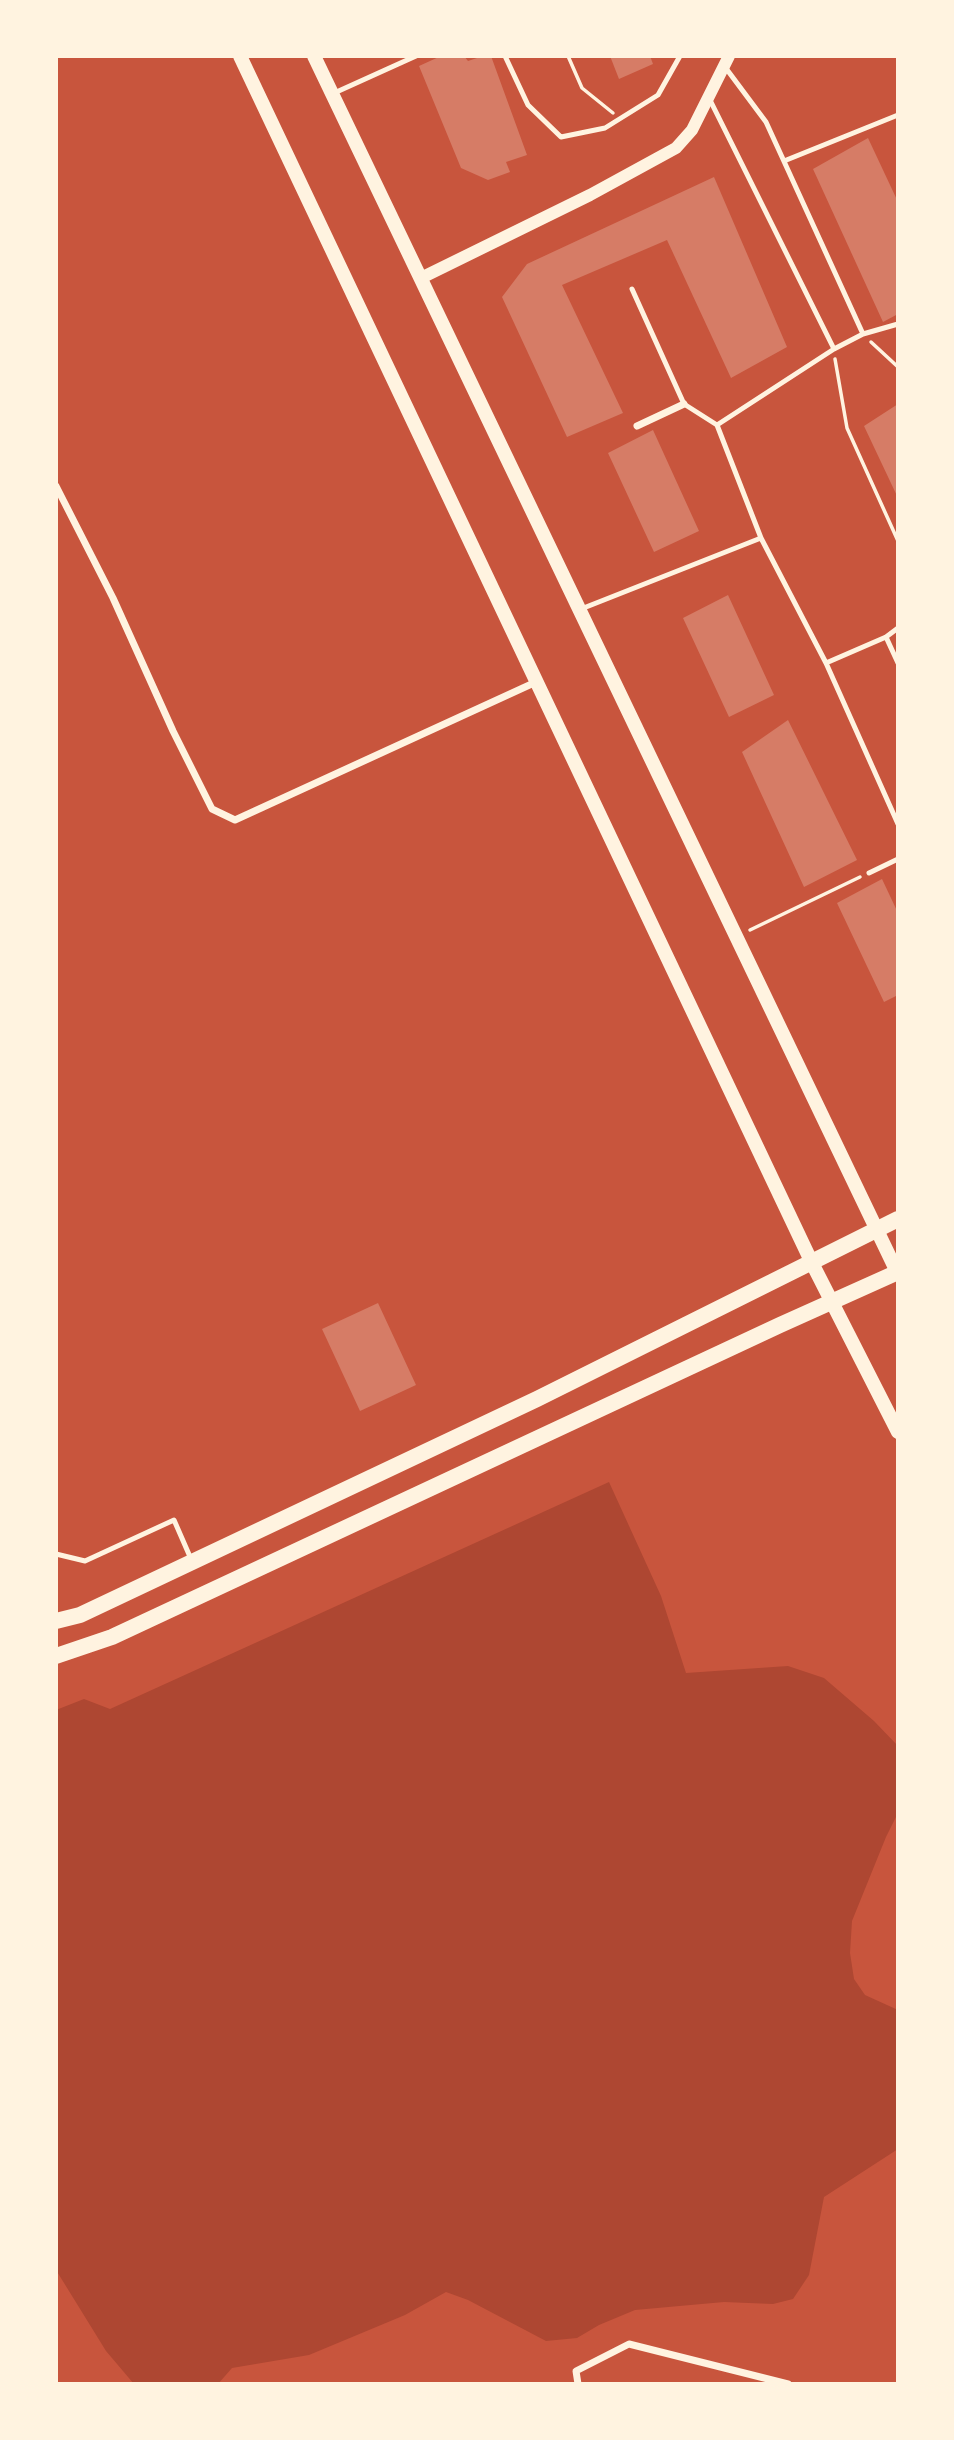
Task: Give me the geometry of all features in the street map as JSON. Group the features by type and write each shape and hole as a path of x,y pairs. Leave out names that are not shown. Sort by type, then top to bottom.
{"main road":[{"path":"240,56 812,1263 898,1432"},
{"path":"56,1656 125,1631 833,1300 898,1273 314,56"},
{"path":"56,1621 80,1615 537,1399 898,1219"}],"street":[{"path":"421,278 590,195 676,148 692,130 726,61"},
{"path":"637,426 684,404"},
{"path":"56,486 113,598 173,731 212,808 235,820 536,682"},
{"path":"578,2384 576,2371 629,2344 788,2384"}],"lane":[{"path":"332,94 416,56"},
{"path":"505,56 528,105 561,137 605,128 659,94 680,56"},
{"path":"726,61 766,122 863,334"},
{"path":"709,97 834,349"},
{"path":"784,161 898,115"},
{"path":"632,289 684,404 717,425 761,538 825,663 898,824"},
{"path":"717,425 834,349 863,334 898,324"},
{"path":"580,610 761,538"},
{"path":"825,663 886,637 898,628"},
{"path":"886,637 898,663"},
{"path":"869,873 898,859"},
{"path":"56,1554 85,1561 174,1520 192,1562"}],"path":[{"path":"568,56 582,88 620,118"},
{"path":"863,334 898,367"},
{"path":"834,349 846,428 898,541"},
{"path":"736,936 869,873"}],"shaded area":[{"path":"609,1482 661,1596 686,1673 788,1666 824,1678 874,1721 898,1746 898,1813 852,1921 850,1953 854,1979 865,1995 898,2010 898,2149 824,2197 809,2275 793,2299 773,2304 724,2302 635,2310 599,2325 577,2338 546,2341 468,2300 446,2292 405,2315 309,2355 232,2368 218,2384 134,2384 106,2351 56,2270 56,1710 84,1699 110,1709"}],"building":[{"path":"441,56 464,56 468,61 491,56 527,155 506,162 510,172 488,180 461,168 419,66"},
{"path":"610,56 650,56 653,64 619,79"},
{"path":"868,138 898,202 898,314 883,322 813,169"},
{"path":"714,177 787,347 731,378 667,240 562,285 623,413 567,437 502,297 527,264"},
{"path":"898,404 898,498 864,426"},
{"path":"653,430 699,531 654,552 608,453"},
{"path":"728,595 774,695 729,717 683,618"},
{"path":"788,720 857,860 804,887 742,752"},
{"path":"882,879 898,913 898,995 884,1002 837,903"},
{"path":"378,1303 416,1385 360,1411 322,1329"}]}
